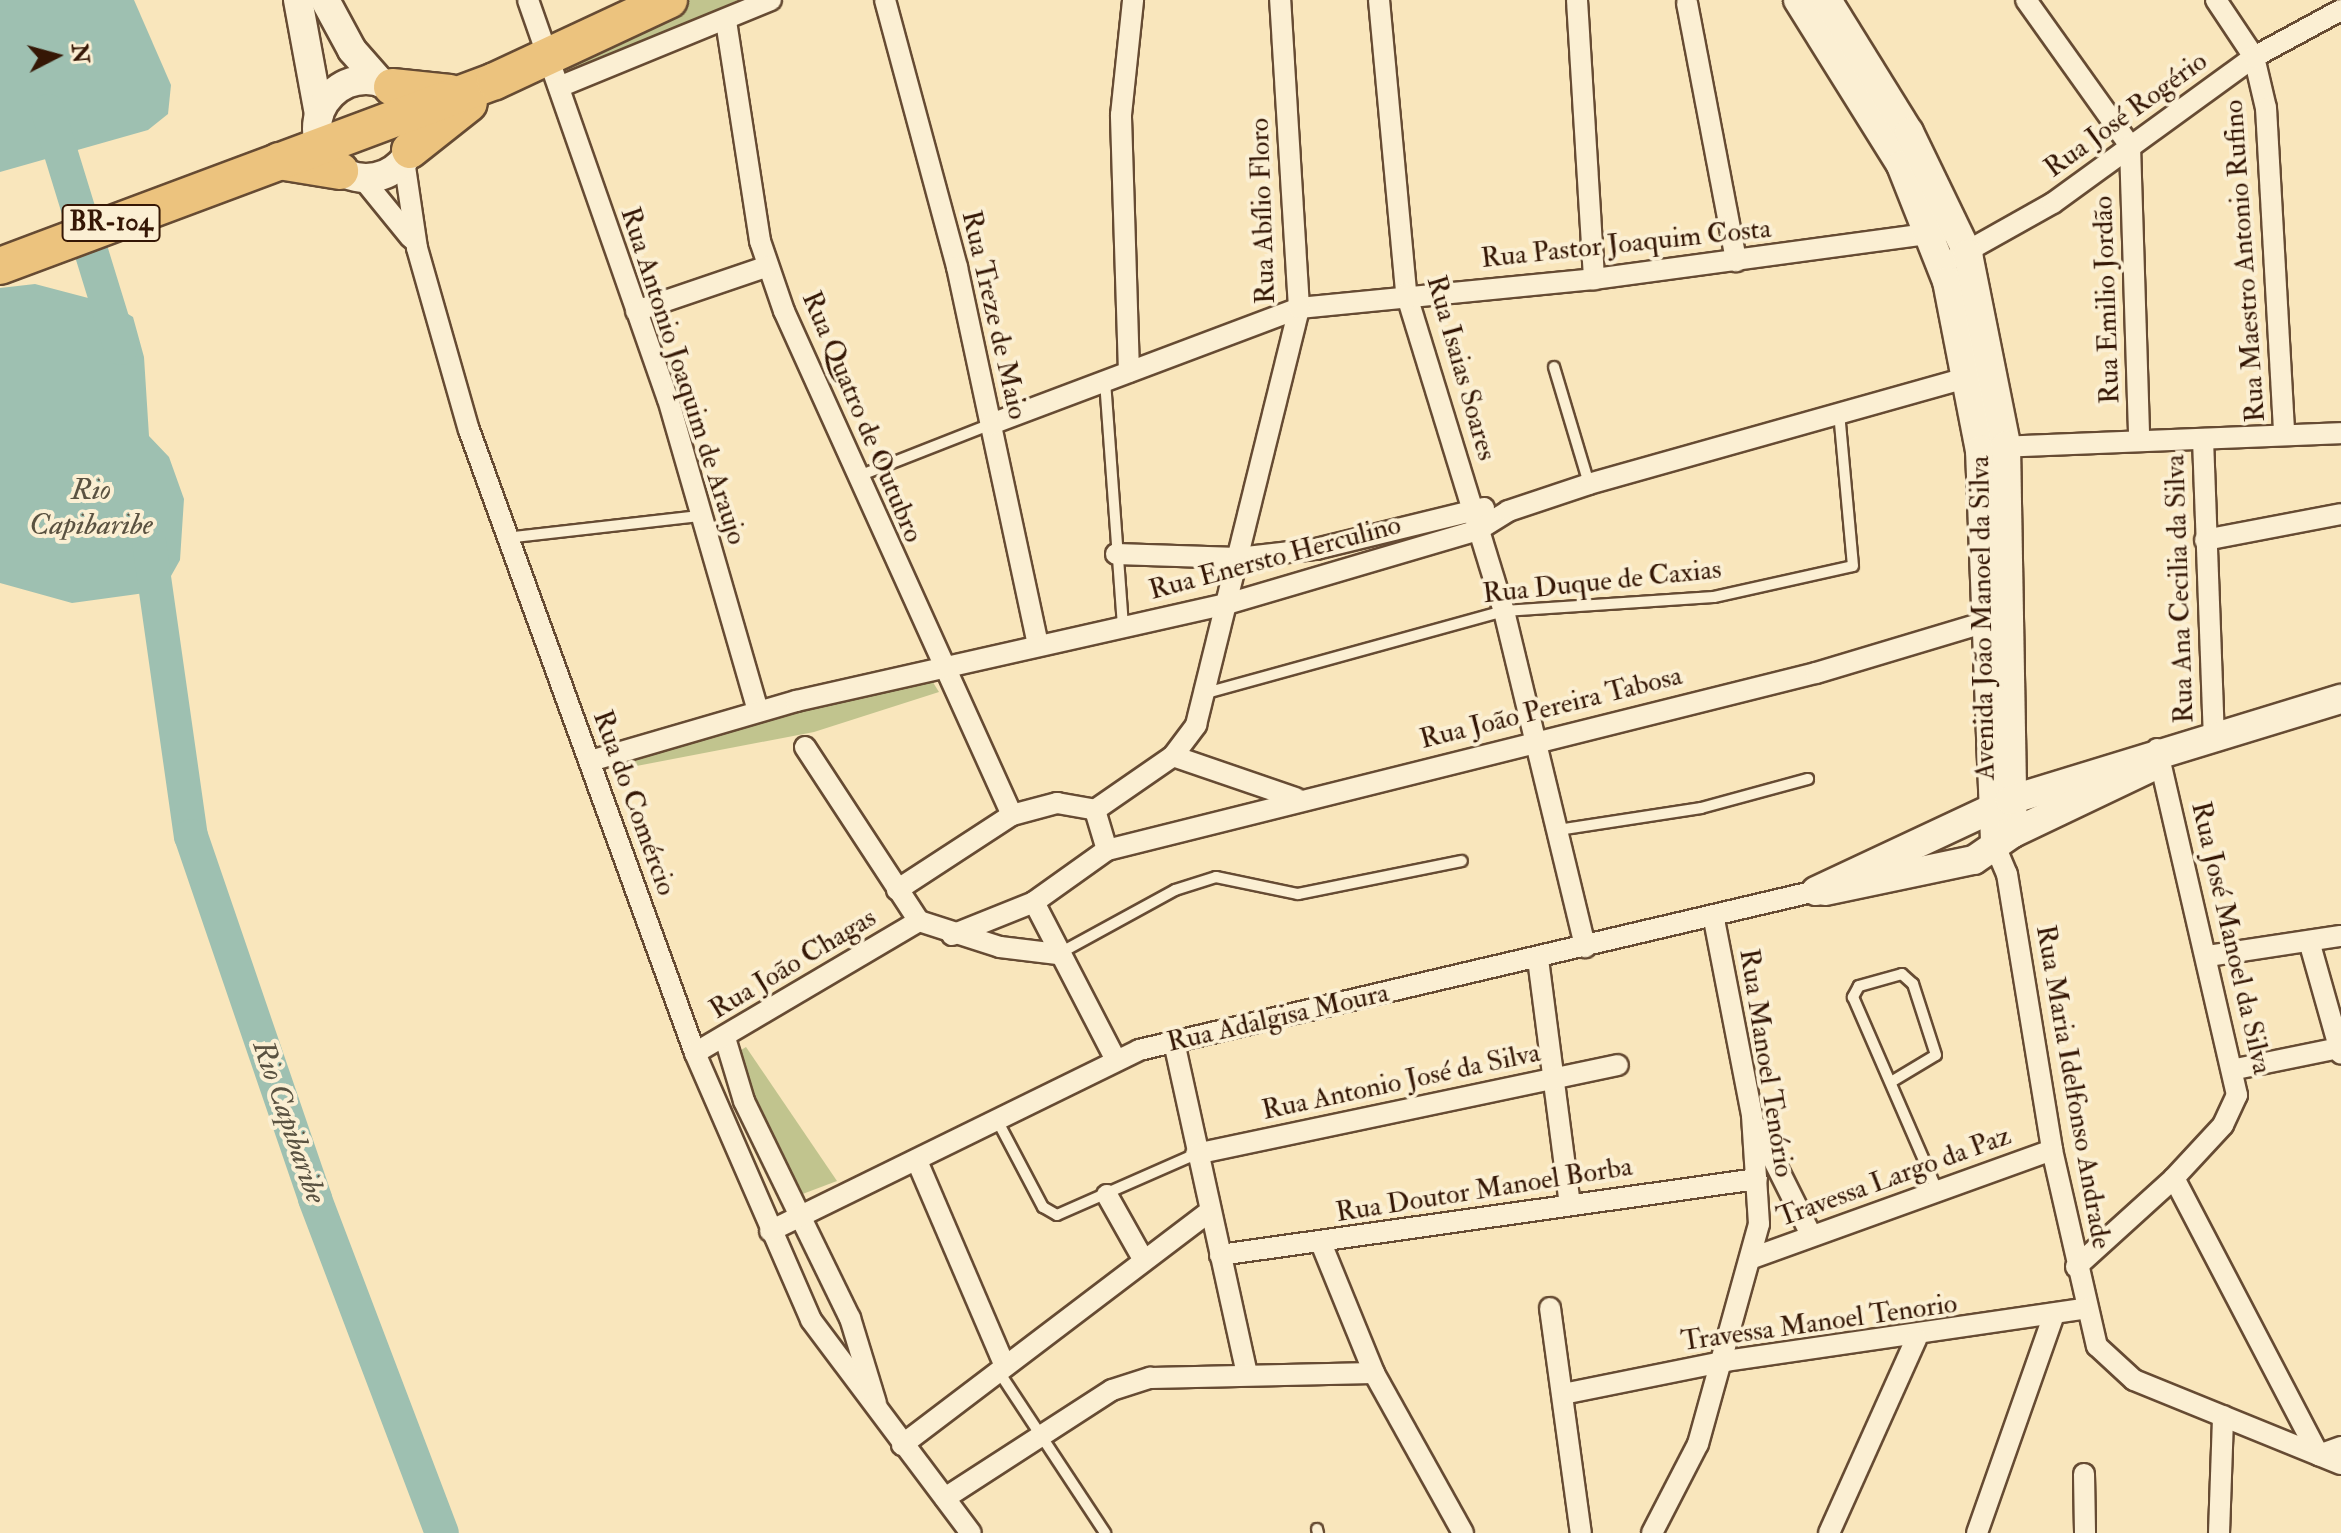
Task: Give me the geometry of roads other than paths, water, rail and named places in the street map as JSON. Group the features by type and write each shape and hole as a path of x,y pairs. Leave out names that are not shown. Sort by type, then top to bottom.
{"highway":[{"path":"252,170 332,146 395,94 479,87 554,73 656,4"},
{"path":"407,155 479,87"},
{"path":"252,170 332,146"},
{"name":"BR-104","path":"0,266 252,170"}],"street":[{"path":"298,0 332,146 390,204 417,248"},
{"path":"325,0 352,50 395,94 407,155 417,248"},
{"name":"Rua Antonio Joaquim de Araujo","path":"528,0 636,311 758,711"},
{"path":"554,73 726,21 771,0"},
{"name":"Rua Treze de Maio","path":"885,0 991,424 1038,645"},
{"path":"1129,372 1121,115 1133,0"},
{"name":"Rua Abílio Floro","path":"1173,756 1189,739 1206,693 1299,308 1280,0"},
{"name":"Rua Isaias Soares","path":"1379,0 1406,293 1504,611 1538,741 1585,947"},
{"path":"1577,0 1594,279"},
{"name":"Avenida João Manoel da Silva","path":"1798,0 1951,244 1965,378 1993,447"},
{"name":"Avenida João Manoel da Silva","path":"1827,0 1951,244 1993,447 1999,805 2004,839"},
{"path":"2026,0 2130,146"},
{"name":"Rua Maestro Antonio Rufino","path":"2216,0 2254,57 2270,145 2284,435"},
{"path":"1687,3 1736,261"},
{"name":"Rua José Rogério","path":"1951,244 2130,146 2254,57 2341,10"},
{"name":"Rua Quatro de Outubro","path":"726,21 768,266 856,477 1012,815"},
{"path":"312,63 352,50"},
{"path":"332,146 347,84 395,94"},
{"path":"332,146 407,155"},
{"name":"Rua Emilio Jordão","path":"2130,146 2139,439"},
{"name":"Rua Pastor Joaquim Costa","path":"991,424 1299,308 1406,293 1594,279 1736,261 1951,244"},
{"name":"Rua do Comércio","path":"417,248 505,538 590,761 695,1053 770,1231 839,1360 971,1533"},
{"path":"636,311 768,266"},
{"name":"Rua Enersto Herculino","path":"590,761 758,711 1227,604 1478,530 1508,511 1589,484 1839,411 1965,378"},
{"path":"1993,447 2341,433"},
{"name":"Rua Ana Cecilia da Silva","path":"2203,439 2214,737"},
{"path":"1116,554 1238,558 1316,549 1472,506 1508,511"},
{"path":"2205,540 2341,514"},
{"name":"Rua João Pereira Tabosa","path":"1107,850 1296,798 1538,741 1996,619"},
{"path":"1816,891 1999,805 2341,699"},
{"name":"Rua João Chagas","path":"805,747 919,921 952,935 1058,954"},
{"path":"1816,891 1960,865 2165,754"},
{"name":"Rua José Manoel da Silva","path":"2076,1267 2174,1178 2232,1111 2236,1069 2208,956 2165,754"},
{"path":"897,890 1012,815 1057,803 1095,810 1173,756 1296,798"},
{"path":"952,935 1034,902 1107,850 1095,810"},
{"name":"Rua Maria Idelfonso Andrade","path":"2004,839 2052,1150 2083,1309 2109,1364 2223,1416 2341,1464"},
{"name":"Rua Adalgisa Moura","path":"770,1231 800,1213 917,1161 1115,1058 1714,919 1816,891"},
{"path":"1034,902 1058,954 1115,1058"},
{"name":"Rua Manoel Tenório","path":"1652,1533 1698,1444 1726,1361 1755,1257 1757,1179 1752,1115 1714,919"},
{"name":"Rua João Chagas","path":"695,1053 919,921"},
{"path":"2208,956 2341,936"},
{"path":"2236,1069 2340,1051 2309,941"},
{"path":"1538,959 1570,1204"},
{"path":"725,1038 744,1101 850,1318 879,1415"},
{"path":"1174,1042 1208,1213 1247,1374"},
{"name":"Rua Antonio José da Silva","path":"1196,1154 1618,1065"},
{"path":"1752,1115 1811,1235"},
{"name":"Travessa Largo da Paz","path":"1755,1257 2052,1150"},
{"path":"917,1161 1002,1369"},
{"path":"2174,1178 2319,1455 2341,1447"},
{"name":"Rua Doutor Manoel Borba","path":"1220,1255 1757,1179"},
{"path":"1107,1195 1143,1259"},
{"path":"902,1445 1143,1259 1208,1213"},
{"path":"1321,1243 1374,1373 1463,1533"},
{"path":"1550,1308 1581,1533"},
{"name":"Travessa Manoel Tenorio","path":"1563,1394 1726,1361 1916,1339 2053,1317 2083,1309"},
{"path":"1977,1533 2053,1317"},
{"path":"1829,1533 1916,1339"},
{"path":"945,1498 1131,1383 1172,1374 1374,1373"},
{"path":"2219,1533 2223,1416"},
{"path":"2084,1474 2085,1533"}],"lane":[{"path":"1554,367 1589,484"},
{"path":"1105,381 1123,626"},
{"name":"Rua Duque de Caxias","path":"1206,693 1504,611 1714,597 1853,566 1857,550 1839,411"},
{"path":"856,477 991,424"},
{"path":"505,538 699,516"},
{"path":"1558,830 1701,808 1808,779"},
{"path":"1058,954 1216,877 1298,894 1462,861"},
{"path":"1891,1082 1936,1055 1913,984 1902,974 1854,992 1891,1082 1937,1190"},
{"path":"996,1118 1043,1207 1057,1215 1196,1154"},
{"path":"1002,1369 1038,1438 1105,1533"}],"water":[{"path":"0,0 134,0 171,85 168,114 148,130 0,172"},
{"name":"Rio Capibaribe","path":"35,284 111,304 133,317 144,357 149,436 169,457 184,499 180,560 171,576 145,593 72,603 0,583 0,288"}],"waterway":[{"name":"Rio Capibaribe","path":"48,111 121,348"},
{"name":"Rio Capibaribe","path":"149,542 191,836 315,1199 442,1533"}]}
